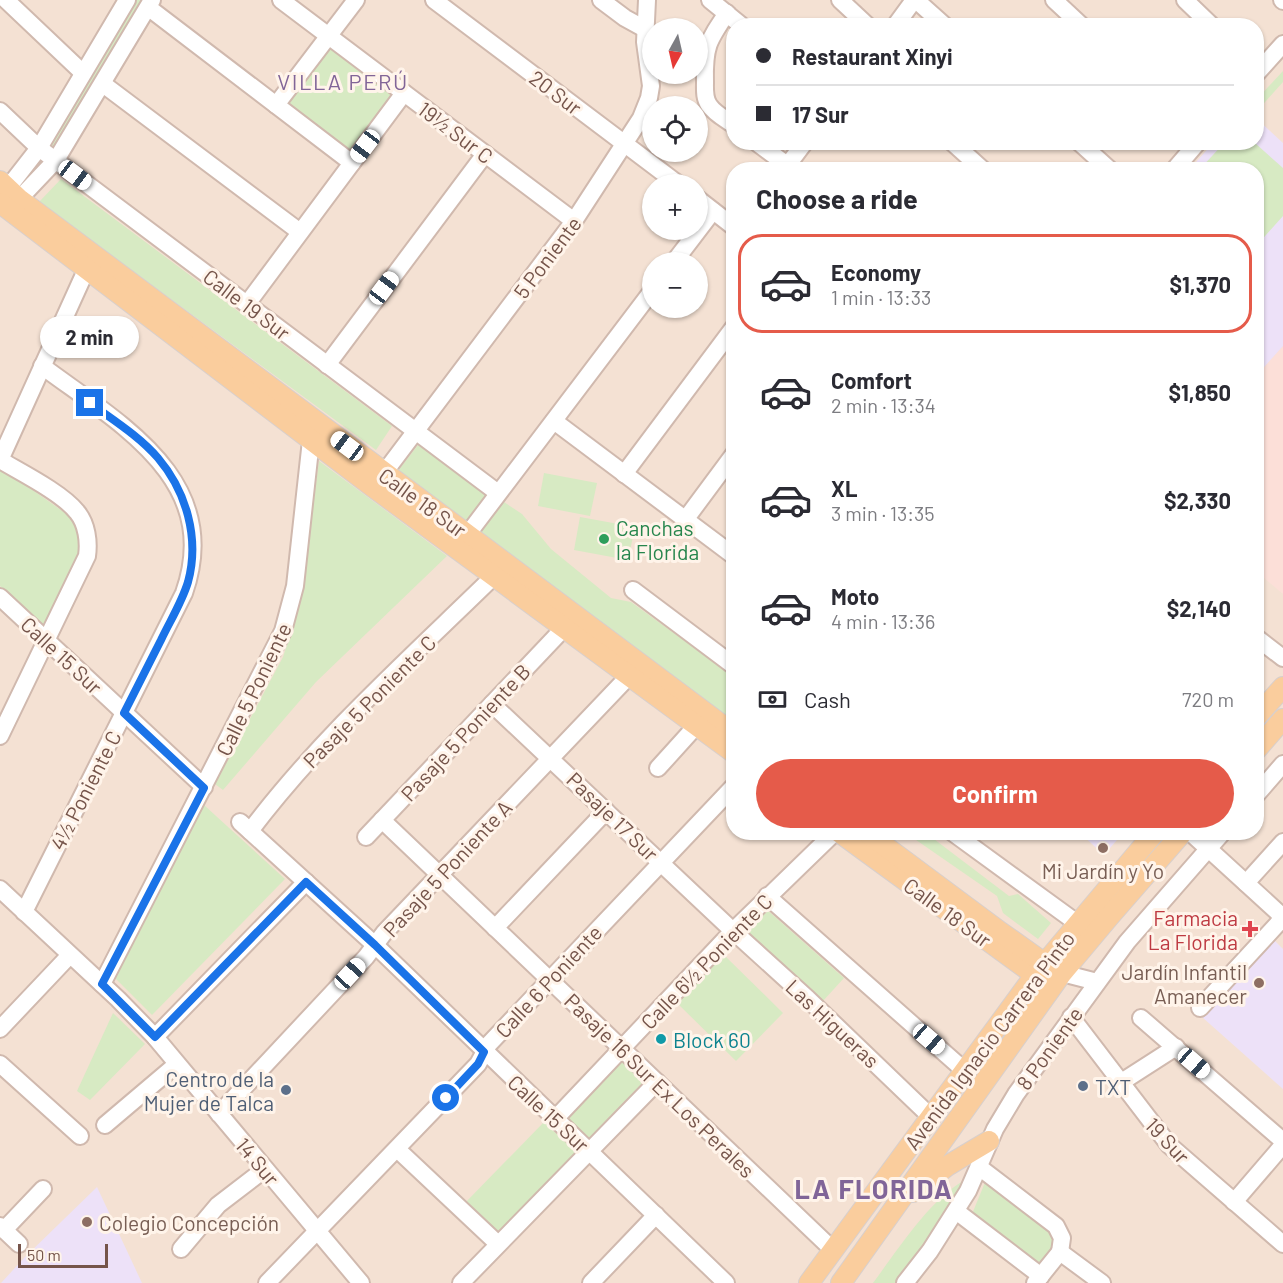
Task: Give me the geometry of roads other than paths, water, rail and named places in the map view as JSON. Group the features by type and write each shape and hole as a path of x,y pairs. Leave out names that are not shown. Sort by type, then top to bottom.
{"main road":[{"name":"Calle 18 Sur","path":"5,197 87,268 311,440 379,480"},
{"name":"Calle 18 Sur","path":"5,197 379,480 726,728"},
{"name":"Calle 18 Sur","path":"462,541 494,576 726,747"},
{"path":"1264,708 1283,687"},
{"path":"1264,741 1283,719"},
{"name":"Calle 18 Sur","path":"849,840 1040,969"},
{"name":"Calle 18 Sur","path":"876,840 1040,969"},
{"name":"Avenida Ignacio Carrera Pinto","path":"809,1283 1040,969 1148,840"},
{"name":"Avenida Ignacio Carrera Pinto","path":"841,1283 1065,970 1176,840"},
{"path":"1040,969 1065,970"},
{"path":"893,1209 937,1173 989,1141"}],"street":[{"path":"6,0 83,73"},
{"name":"19½ Sur C","path":"281,0 574,221"},
{"path":"276,105 356,0"},
{"name":"20 Sur","path":"434,0 665,174"},
{"path":"601,0 642,27"},
{"name":"5 Poniente","path":"646,18 647,0"},
{"path":"710,0 733,18"},
{"path":"840,0 859,18"},
{"path":"901,18 915,0 936,18"},
{"path":"1054,0 1073,18"},
{"path":"1185,0 1204,18"},
{"path":"5,197 39,148 123,2"},
{"path":"5,197 56,160 150,4 352,163"},
{"path":"726,120 709,105 705,93 706,48 711,36 727,13"},
{"path":"1264,64 1283,44"},
{"path":"103,84 300,232"},
{"name":"5 Poniente","path":"379,480 574,221 641,118 649,98 651,84"},
{"path":"247,304 404,93"},
{"name":"Calle 19 Sur","path":"0,111 39,148 498,493"},
{"path":"766,150 780,162"},
{"path":"790,162 799,150"},
{"path":"961,150 974,162"},
{"path":"1088,150 1101,162"},
{"path":"1181,162 1191,150"},
{"path":"327,365 486,154"},
{"path":"708,208 726,221"},
{"path":"681,252 712,211"},
{"path":"0,736 87,556 89,540 78,512 50,489 0,460 87,268"},
{"path":"462,541 642,304"},
{"path":"624,474 726,338"},
{"name":"4½ Poniente C","path":"24,912 184,593 191,568 191,535 187,511 179,489 157,457 135,436 42,366"},
{"path":"554,421 726,550"},
{"name":"Calle 5 Poniente","path":"102,984 276,648 289,614 297,572 311,440"},
{"path":"685,520 726,465"},
{"name":"Pasaje 5 Poniente C","path":"245,826 318,750 494,576"},
{"path":"633,590 726,660"},
{"name":"Calle 15 Sur","path":"0,597 204,788"},
{"name":"Pasaje 5 Poniente B","path":"366,837 564,628"},
{"path":"1264,643 1283,658"},
{"name":"Pasaje 5 Poniente A","path":"219,1114 384,933 629,676"},
{"name":"Pasaje 17 Sur","path":"492,704 552,758 733,931"},
{"path":"658,768 696,726"},
{"path":"1264,786 1283,764"},
{"name":"Calle 6 Poniente","path":"267,1283 478,1064 489,1044 726,794"},
{"path":"495,928 606,811"},
{"name":"Pasaje 16 Sur Ex Los Perales","path":"382,820 833,1251"},
{"name":"Calle 15 Sur","path":"245,826 375,945 726,1283"},
{"name":"Calle 6½ Poniente C","path":"555,1119 767,896 828,840"},
{"path":"963,840 1077,923"},
{"path":"1200,840 1283,917 1200,1008"},
{"name":"8 Poniente","path":"905,1283 930,1251 956,1211 1008,1105 1148,916 1216,840"},
{"path":"1246,883 1283,842"},
{"path":"155,1037 306,882"},
{"name":"14 Sur","path":"2,895 24,912 102,984 155,1037 361,1283"},
{"path":"767,896 964,1071"},
{"name":"Las Higueras","path":"733,931 931,1117"},
{"path":"0,1029 70,955"},
{"path":"1065,970 1097,982"},
{"name":"19 Sur","path":"1071,1017 1169,1145 1283,1244"},
{"path":"1141,1018 1283,1143 1234,1202"},
{"path":"1120,1083 1176,1047"},
{"path":"0,1064 80,1136"},
{"path":"105,1125 177,1064"},
{"path":"461,1283 657,1083"},
{"path":"397,1149 498,1244"},
{"path":"956,1211 1038,1279 1060,1252 1062,1238 1056,1226 979,1167"},
{"path":"181,1249 218,1205 265,1169"},
{"path":"19,1244 2,1228 43,1189"},
{"path":"591,1283 656,1215"},
{"path":"1060,1252 1102,1283"}],"place":[{"name":"Canchas la Florida","path":"604,539"},
{"name":"Mi Jardín y Yo","path":"1103,848"},
{"name":"Farmacia La Florida","path":"1250,929"},
{"name":"Jardín Infantil Amanecer","path":"1259,983"},
{"name":"Block 60","path":"661,1039"},
{"name":"TXT","path":"1083,1086"},
{"name":"Centro de la Mujer de Talca","path":"286,1090"},
{"name":"Colegio Concepción","path":"87,1222"}],"district":[{"name":"VILLA PERÚ","path":"343,81"},
{"name":"LA FLORIDA","path":"874,1188"}]}
